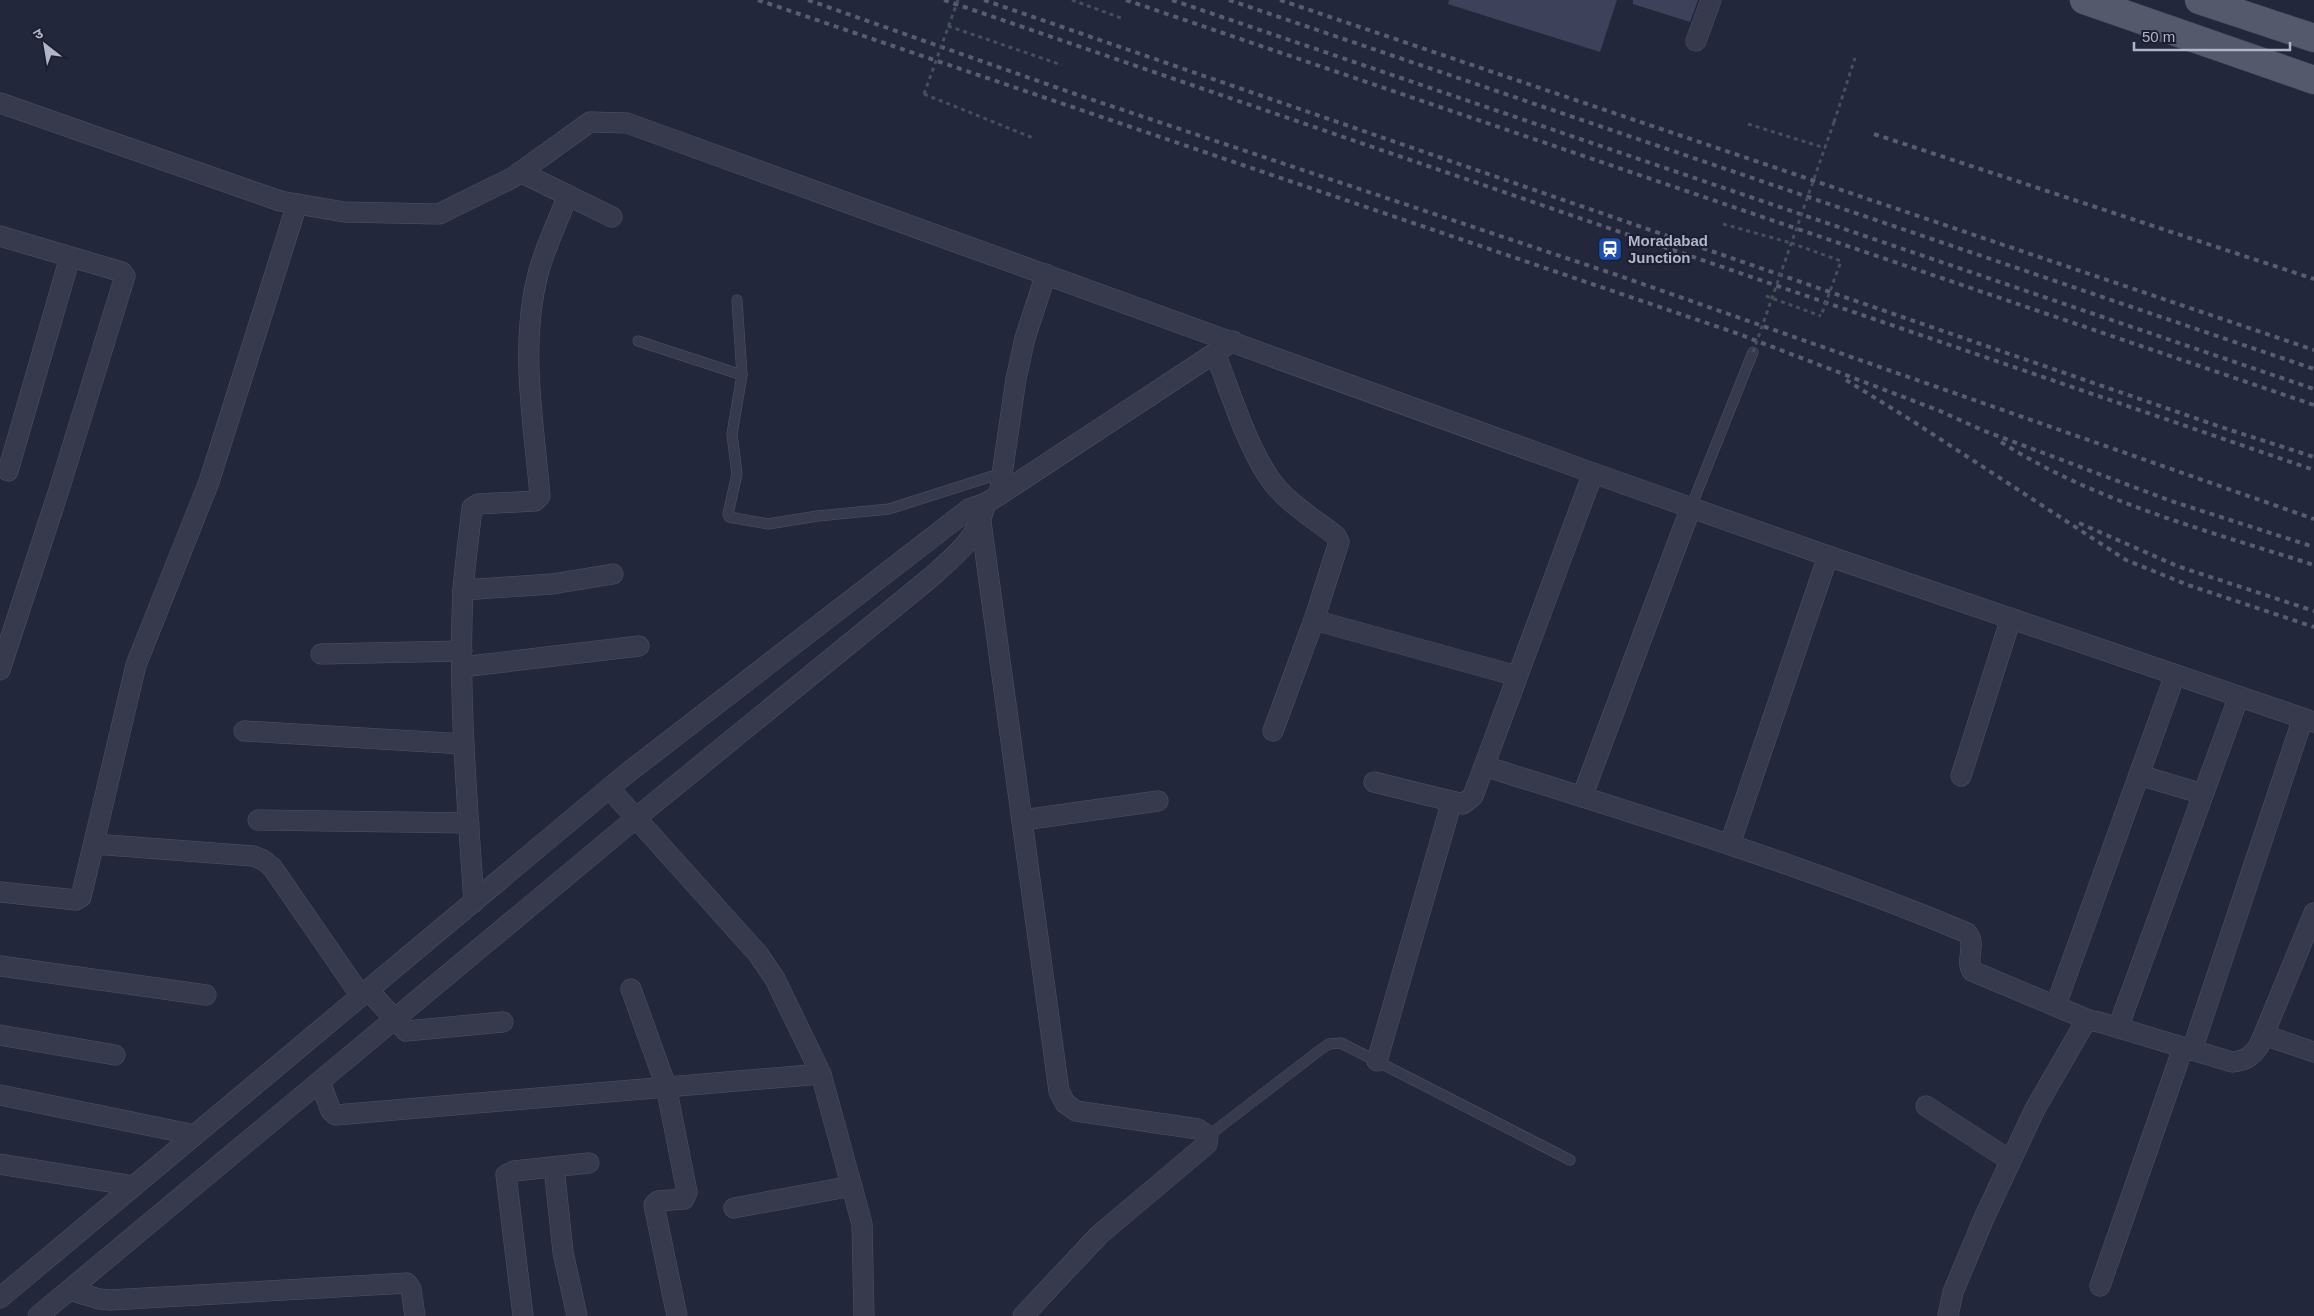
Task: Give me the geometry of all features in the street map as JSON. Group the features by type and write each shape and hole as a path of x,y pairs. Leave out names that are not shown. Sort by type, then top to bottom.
{"main road":[{"path":"2084,0 2314,80"},
{"path":"2199,0 2314,38"}],"street":[{"path":"1696,41 1711,0"},
{"path":"0,103 280,201 344,212 439,214 512,178 590,122 627,123 1234,341 1593,473 1828,556 2308,720 2100,1286"},
{"path":"520,172 612,217"},
{"path":"474,902 464,744 462,659 463,590 472,508 478,504 536,501 540,496 529,370 530,318 538,273 568,196"},
{"path":"0,892 79,899 82,893 136,665 209,482 297,204"},
{"path":"0,236 122,272 125,276 67,465 0,670"},
{"path":"8,471 70,257"},
{"path":"38,1316 636,818 936,572 969,540 993,499 1002,473 1016,379 1025,338 1046,274"},
{"path":"0,1298 609,788 969,509 993,499 1234,341"},
{"path":"1214,353 1257,456 1268,477 1285,496 1336,536 1339,542 1314,620 1273,731"},
{"path":"1374,782 1463,804 1473,796 1593,473"},
{"path":"1582,797 1692,507"},
{"path":"981,522 1059,1091 1065,1102 1076,1111 1198,1129 1208,1136 1207,1144 1099,1235 1023,1316"},
{"path":"1730,844 1828,556"},
{"path":"463,590 552,584 613,574"},
{"path":"1961,776 2011,618"},
{"path":"1314,620 1517,676"},
{"path":"321,654 462,659 639,646"},
{"path":"2056,1005 2175,675"},
{"path":"2118,1028 2239,696"},
{"path":"244,732 464,744"},
{"path":"1484,766 1730,844 1879,897 1967,933 1972,941 1969,962 1972,971 2091,1021 2232,1062 2243,1062 2253,1055 2264,1035 2314,913"},
{"path":"2139,775 2203,794"},
{"path":"609,788 758,954 775,979 821,1074 862,1224 864,1316"},
{"path":"1023,820 1158,801"},
{"path":"1377,1061 1452,801"},
{"path":"258,820 469,823"},
{"path":"94,844 253,856 263,860 272,867 365,993 395,1019 403,1029 409,1032 503,1022"},
{"path":"0,966 206,995"},
{"path":"631,989 666,1086 687,1192 684,1199 658,1201 654,1205 677,1316"},
{"path":"1948,1316 1956,1284 2036,1109 2084,1024 2091,1021"},
{"path":"0,1035 115,1055"},
{"path":"2264,1035 2314,1052"},
{"path":"320,1082 331,1111 336,1115 821,1074"},
{"path":"0,1094 195,1135"},
{"path":"1926,1106 2011,1161"},
{"path":"523,1316 506,1175 514,1170 589,1163"},
{"path":"0,1164 134,1186"},
{"path":"554,1167 563,1252 577,1316"},
{"path":"734,1208 852,1186"},
{"path":"69,1290 99,1299 110,1300 407,1283 411,1289 415,1316"}],"lane":[{"path":"737,300 742,375 732,434 738,474 728,514 731,518 768,524 818,516 889,509 1002,473"},
{"path":"638,341 742,375"},
{"path":"1692,507 1753,352"},
{"path":"1208,1136 1329,1044 1341,1043 1570,1160"}],"path":[{"path":"958,0 924,94 1033,138"},
{"path":"1072,0 1121,18"},
{"path":"948,26 1062,65"},
{"path":"1753,352 1855,58"},
{"path":"1748,124 1825,148"},
{"path":"1723,224 1792,244 1841,261 1821,316 1766,296"}],"building":[{"path":"1449,0 1617,0 1600,52 1448,4"},
{"path":"1633,0 1698,0 1690,22 1633,4"}],"railway":[{"path":"758,0 1736,333 1940,411 1982,430 2171,501 2314,547"},
{"path":"808,0 1075,94 1617,275 2314,519"},
{"path":"944,0 2314,470"},
{"path":"984,0 2221,427 2314,457"},
{"path":"1126,0 2314,405"},
{"path":"1172,0 2314,389"},
{"path":"1229,0 2314,369"},
{"path":"1280,0 2314,350"},
{"path":"1874,134 2314,279"},
{"path":"1846,380 2126,560 2188,585 2314,627"},
{"path":"2001,442 2075,482 2114,498 2194,527 2314,565"},
{"path":"2079,523 2177,566 2314,611"}],"place":[{"name":"Moradabad Junction","path":"1610,249"}]}
